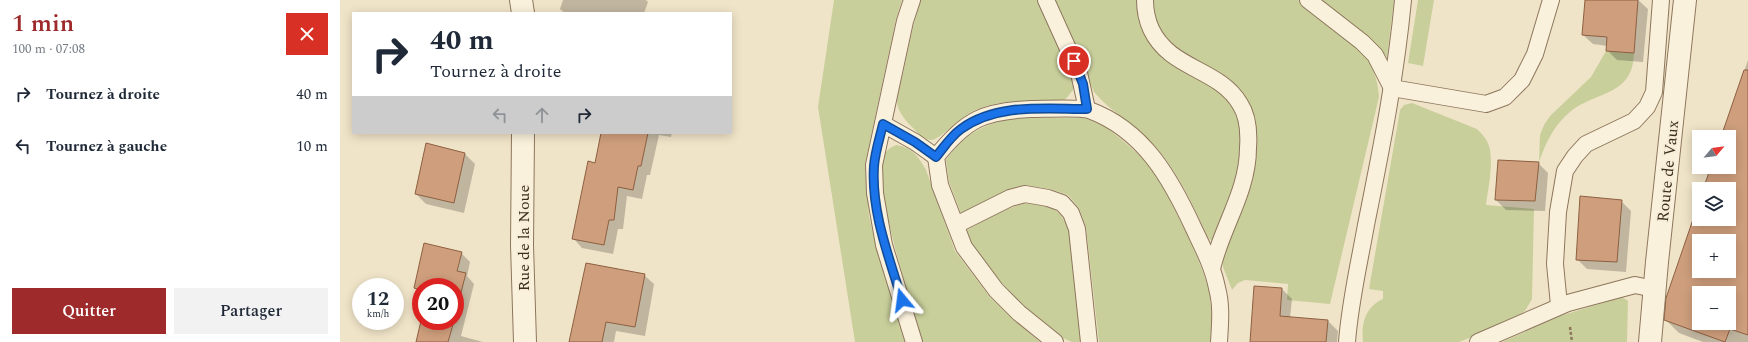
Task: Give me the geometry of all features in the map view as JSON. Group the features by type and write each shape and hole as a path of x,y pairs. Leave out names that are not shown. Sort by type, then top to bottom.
{"street":[{"path":"521,0 523,12"},
{"name":"Route de Vaux","path":"1650,342 1654,289 1686,0"},
{"name":"Rue de la Noue","path":"523,134 522,245 524,342"}],"lane":[{"path":"912,0 905,21 874,165 875,193 884,245 914,342"},
{"path":"1046,0 1079,73 1087,109"},
{"path":"1145,0 1149,23 1155,37 1167,52 1181,62 1218,81 1230,91 1240,104 1246,118 1248,149 1246,170 1240,194 1214,257 1212,269"},
{"path":"1308,0 1362,42 1375,55 1384,69 1392,88"},
{"path":"1347,342 1348,320 1354,285 1392,88 1403,0"},
{"path":"1392,88 1486,104 1505,97 1522,80 1535,54 1551,0"},
{"path":"1559,305 1555,264 1558,212 1565,171 1574,156 1586,144 1634,120 1647,107 1654,92 1661,0"},
{"path":"936,157 960,130 973,121 987,115 1005,111 1087,109 1110,120 1144,147 1159,164 1172,184 1212,269 1218,288 1221,315 1219,342"},
{"path":"883,124 915,142 936,157 940,185 964,247 996,290 1019,313 1055,342"},
{"path":"956,225 1010,198 1025,194 1048,198 1062,203 1071,213 1077,229 1089,342"},
{"path":"1478,342 1559,305 1635,285 1654,289"}],"green space":[{"path":"834,0 902,0 896,19 865,164 869,216 876,247 905,342 855,342 818,107"},
{"path":"921,0 1039,0 1073,75 1073,90 1064,101 1015,102 979,108 968,114 935,139 929,140 924,138 908,123 897,105 898,91"},
{"path":"1053,0 1138,0 1142,26 1225,95 1234,107 1239,119 1241,135 1239,166 1231,197 1213,241 1209,239 1190,200 1168,162 1149,140 1100,99 1094,92"},
{"path":"1151,0 1298,0 1357,47 1370,64 1377,83 1379,97 1330,304 1287,300 1288,284 1245,280 1238,283 1232,290 1223,267 1223,256 1252,115 1172,47 1155,21"},
{"path":"1319,0 1394,0 1387,57 1363,36"},
{"path":"1418,0 1434,0 1423,66 1408,63"},
{"path":"1606,51 1634,53 1632,67 1627,77 1612,91 1581,105 1565,116 1551,134 1539,162 1540,135 1544,125 1550,116 1591,77"},
{"path":"1412,103 1477,129 1487,141 1491,160 1486,205 1534,209 1532,299 1525,311 1510,322 1459,342 1363,342 1363,329 1368,311 1377,302 1383,299 1383,291 1369,289 1400,110 1404,105"},
{"path":"1022,118 1085,118 1106,127 1137,153 1152,169 1164,188 1193,247 1203,272 1209,290 1212,315 1210,342 1099,342 1086,227 1079,208 1068,195 1050,189 1024,185 1007,190 961,213 949,182 946,160 962,142 978,130 998,122"},
{"path":"896,145 911,150 921,161 926,170 955,251 989,296 1040,342 923,342 894,245 883,189 882,167 886,152"},
{"path":"1025,203 1041,205 1053,209 1061,216 1069,231 1081,342 1072,342 1061,336 1032,313 988,267 977,253 971,242 967,230 1017,205"},
{"path":"1622,297 1628,301 1627,342 1502,342 1560,316"}],"building":[{"path":"1585,0 1638,0 1634,53 1606,51 1607,37 1582,35"},
{"path":"1744,70 1748,70 1748,335 1733,330 1736,330 1736,286 1692,286 1692,330 1730,330 1725,342 1664,320 1666,298 1692,222 1692,226 1736,226 1736,182 1706,182 1708,174 1736,174 1736,130 1723,130"},
{"path":"601,134 648,134 641,166 638,166 633,190 618,187 614,220 609,220 604,245 572,239 588,161 595,163"},
{"path":"426,143 465,153 454,203 415,194"},
{"path":"1498,160 1539,162 1535,201 1495,200"},
{"path":"1580,196 1622,200 1617,262 1576,260"},
{"path":"424,243 462,252 457,271 466,273 464,281 464,278 416,278"},
{"path":"586,263 645,274 635,327 606,322 602,342 569,342"},
{"path":"1254,286 1282,288 1280,316 1328,320 1326,342 1250,342"},
{"path":"419,330 451,330 448,342 416,342"}],"route":[{"path":"902,300 884,245 875,193 874,165 883,124 915,142 936,157 949,140 960,130 973,121 987,115 1005,111 1021,110 1087,109 1083,84 1074,61"}]}
